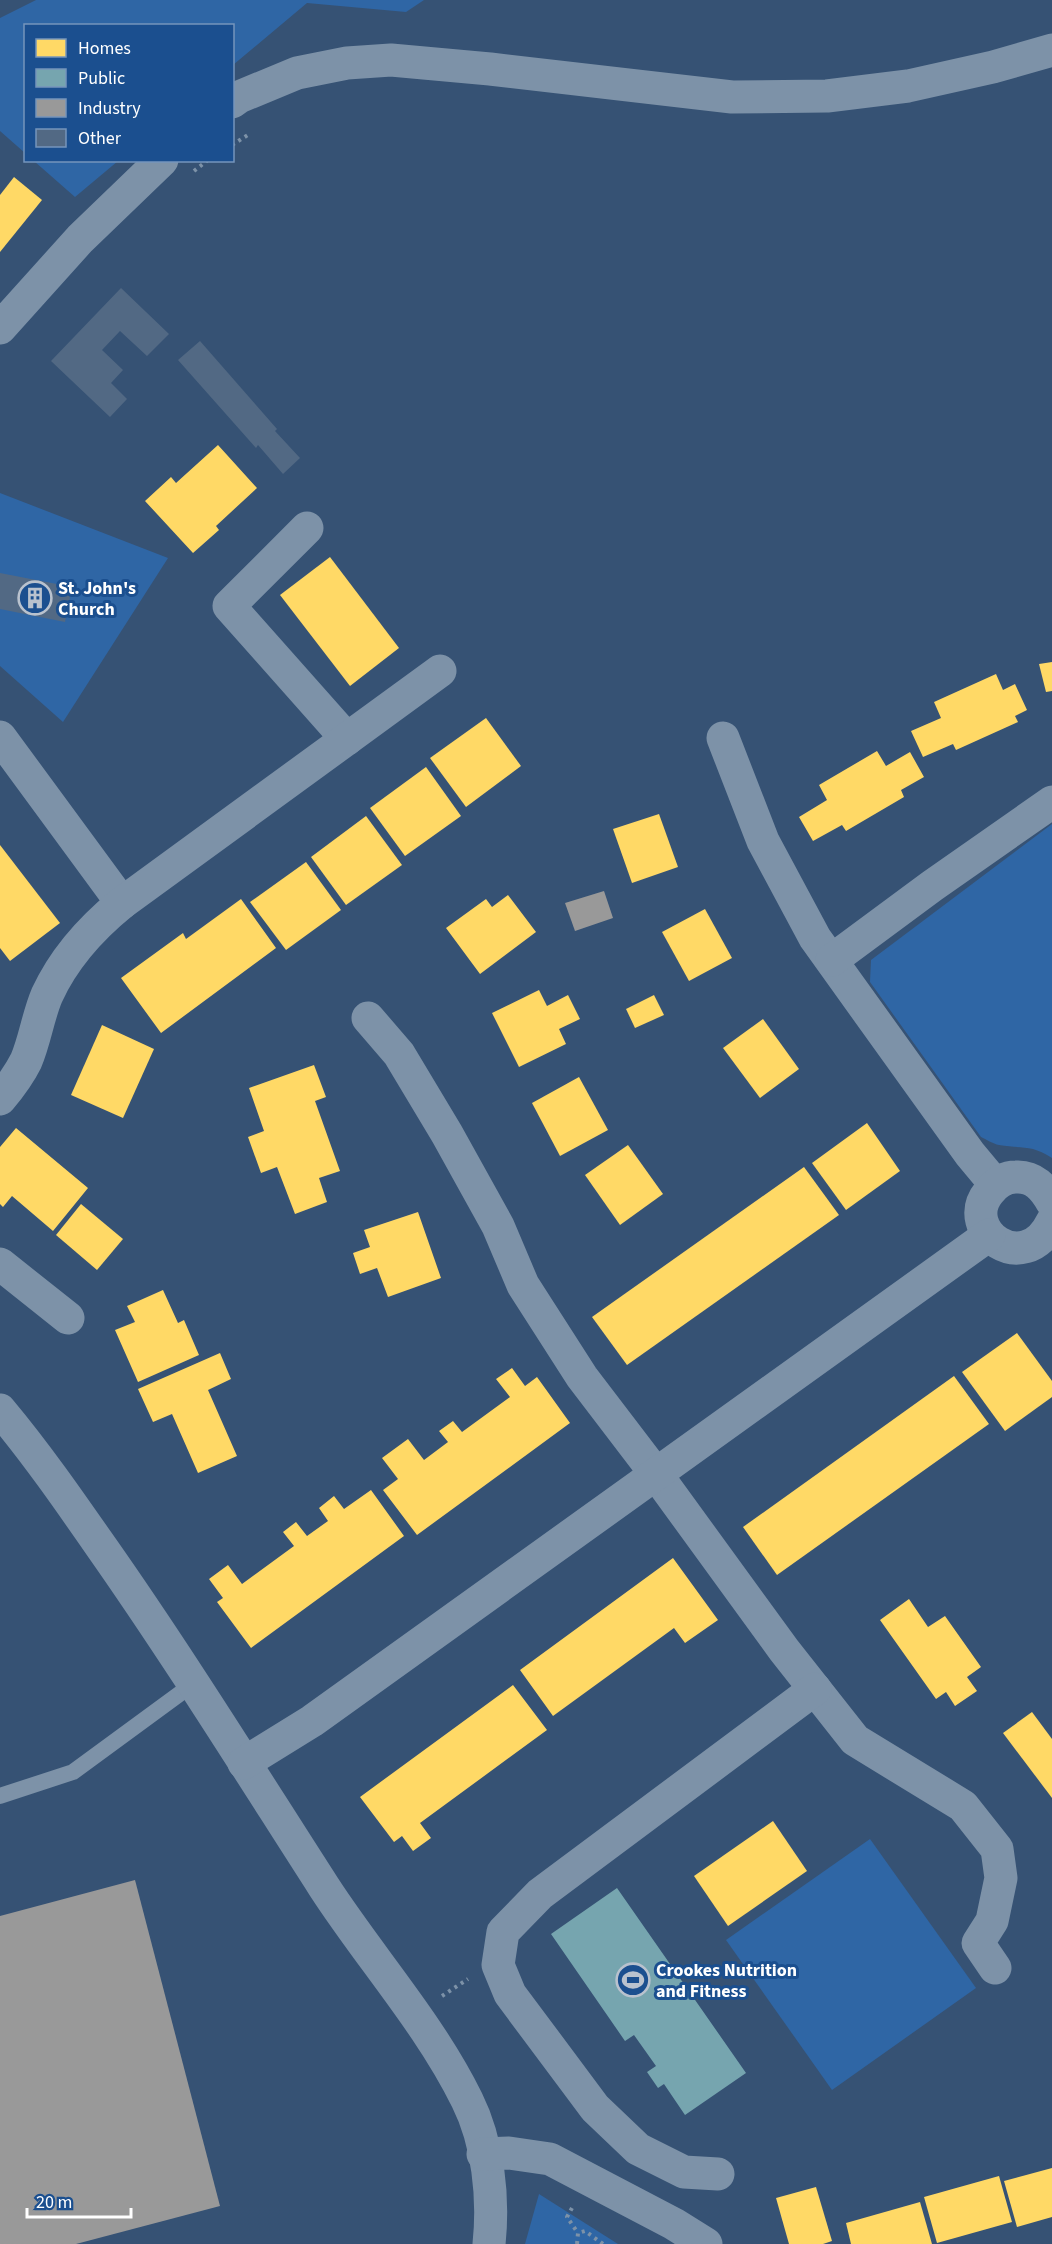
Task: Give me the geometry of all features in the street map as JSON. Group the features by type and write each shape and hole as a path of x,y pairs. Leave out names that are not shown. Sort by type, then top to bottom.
{"street":[{"path":"234,101 297,73 347,63 391,60 732,97 827,96 908,86 993,67 1052,50"},
{"path":"0,328 80,239 160,162"},
{"path":"307,528 229,606 347,739"},
{"path":"0,1099 26,1060 47,997 63,964 87,934 122,903 440,670"},
{"path":"0,737 122,903"},
{"path":"723,738 763,841 815,938 970,1154 995,1184"},
{"path":"832,960 1052,802"},
{"path":"368,1018 399,1054 447,1134 498,1226 523,1285 582,1377 815,1689 855,1740 963,1806 997,1849 1000,1878 992,1921 978,1943 995,1968"},
{"path":"1048,1241 1018,1249 1007,1247 989,1235 982,1220 981,1208 984,1198 995,1184 1005,1178 1017,1176 1030,1179 1044,1189 1052,1202"},
{"path":"244,1763 312,1721 989,1235"},
{"path":"0,1264 68,1318"},
{"path":"0,1410 32,1448 140,1601 341,1913 431,2038 467,2101 478,2132 492,2204 489,2244"},
{"path":"718,2174 684,2172 638,2149 595,2108 510,1994 498,1965 503,1932 540,1894 815,1689"},
{"path":"483,2154 518,2154 550,2159 706,2244"}],"lane":[{"path":"0,1796 73,1772 193,1684"}],"path":[{"path":"414,2015 469,1978 498,1965"},
{"path":"577,2244 578,2232 585,2231 603,2244"}],"shaded area":[{"path":"36,0 424,0 406,12 307,3 234,64 234,24 24,24 24,152 0,131 0,18"},
{"path":"35,162 117,162 75,197"},
{"path":"0,493 168,558 63,722 0,666"},
{"path":"1052,824 1052,1158 1032,1149 999,1145 981,1137 870,982 871,960"},
{"path":"870,1839 976,1988 832,2090 726,1940"},
{"path":"539,2194 618,2244 525,2244"}],"building: Homes":[{"path":"14,177 42,200 0,252 0,195"},
{"path":"218,445 257,488 216,526 219,530 193,553 145,501 171,477 176,483"},
{"path":"330,557 399,648 350,686 280,595"},
{"path":"1052,662 1052,691 1046,692 1039,664"},
{"path":"996,674 1003,690 1015,684 1027,710 1015,716 1018,722 956,750 953,744 923,757 911,731 941,718 934,702"},
{"path":"486,718 521,766 466,807 430,758"},
{"path":"877,751 886,766 910,752 924,777 901,790 904,797 846,831 842,825 813,841 799,817 827,800 819,785"},
{"path":"426,767 461,816 405,856 370,808"},
{"path":"659,814 678,867 632,883 613,829"},
{"path":"366,816 402,865 346,905 311,857"},
{"path":"0,845 60,923 10,961 0,948"},
{"path":"306,862 341,910 286,950 250,902"},
{"path":"508,895 536,932 480,974 446,928 486,899 492,907"},
{"path":"241,899 276,948 161,1033 121,978 183,933 186,939"},
{"path":"705,909 732,958 689,981 662,932"},
{"path":"539,990 547,1006 568,995 580,1019 559,1029 566,1044 519,1067 492,1013"},
{"path":"654,995 664,1015 635,1028 626,1009"},
{"path":"763,1019 799,1069 760,1098 723,1048"},
{"path":"102,1025 154,1049 123,1118 71,1095"},
{"path":"314,1065 326,1097 315,1101 340,1171 319,1178 327,1202 295,1214 277,1167 261,1173 248,1137 264,1131 249,1088"},
{"path":"579,1077 608,1130 560,1156 532,1103"},
{"path":"867,1123 900,1171 846,1210 812,1163"},
{"path":"16,1128 88,1188 53,1231 12,1196 3,1207 0,1204 0,1147"},
{"path":"628,1145 663,1194 620,1225 585,1175"},
{"path":"804,1167 839,1215 627,1365 592,1317"},
{"path":"81,1204 123,1239 97,1270 56,1235"},
{"path":"418,1212 441,1278 388,1297 377,1268 360,1274 353,1253 370,1247 364,1230"},
{"path":"163,1290 178,1323 184,1320 199,1355 138,1382 115,1330 135,1322 127,1306"},
{"path":"1017,1333 1052,1381 1052,1397 1005,1431 962,1372"},
{"path":"220,1353 231,1379 208,1390 237,1456 198,1473 172,1414 153,1422 138,1389"},
{"path":"512,1368 525,1386 537,1377 570,1423 417,1535 383,1490 398,1479 382,1458 408,1439 424,1460 448,1442 439,1431 453,1421 462,1432 510,1397 496,1379"},
{"path":"954,1376 989,1424 777,1575 743,1527"},
{"path":"371,1490 404,1536 251,1648 217,1602 223,1598 209,1579 228,1565 242,1584 294,1546 283,1532 296,1522 307,1536 328,1521 319,1508 334,1496 344,1509"},
{"path":"673,1558 718,1620 685,1643 674,1628 553,1716 520,1670"},
{"path":"909,1599 928,1627 945,1616 981,1667 967,1677 977,1691 955,1706 946,1692 936,1699 880,1620"},
{"path":"513,1685 547,1730 420,1823 431,1838 413,1851 402,1836 394,1842 360,1797"},
{"path":"1032,1712 1052,1739 1052,1798 1003,1733"},
{"path":"773,1821 807,1871 728,1926 694,1876"},
{"path":"1052,2168 1052,2217 1017,2227 1004,2181"},
{"path":"999,2176 1012,2222 937,2243 924,2197"},
{"path":"816,2187 832,2241 823,2244 789,2244 776,2198"},
{"path":"920,2202 932,2244 851,2244 846,2223"}],"building: Public":[{"path":"617,1888 746,2073 685,2115 664,2084 658,2088 647,2072 656,2066 634,2035 625,2041 551,1934"}],"building: Industry":[{"path":"604,891 613,918 575,931 565,903"},
{"path":"135,1880 220,2206 76,2244 0,2244 0,1916"}],"building: Other":[{"path":"121,288 169,334 147,356 120,331 102,350 123,370 111,383 127,399 110,417 51,361"},
{"path":"200,341 300,458 283,474 258,445 256,448 178,360"},
{"name":"St. John's Church","path":"0,573 72,587 65,622 0,609"}],"place":[{"name":"St. John's Church","path":"35,598"},
{"name":"Crookes Nutrition and Fitness","path":"633,1980"}]}
